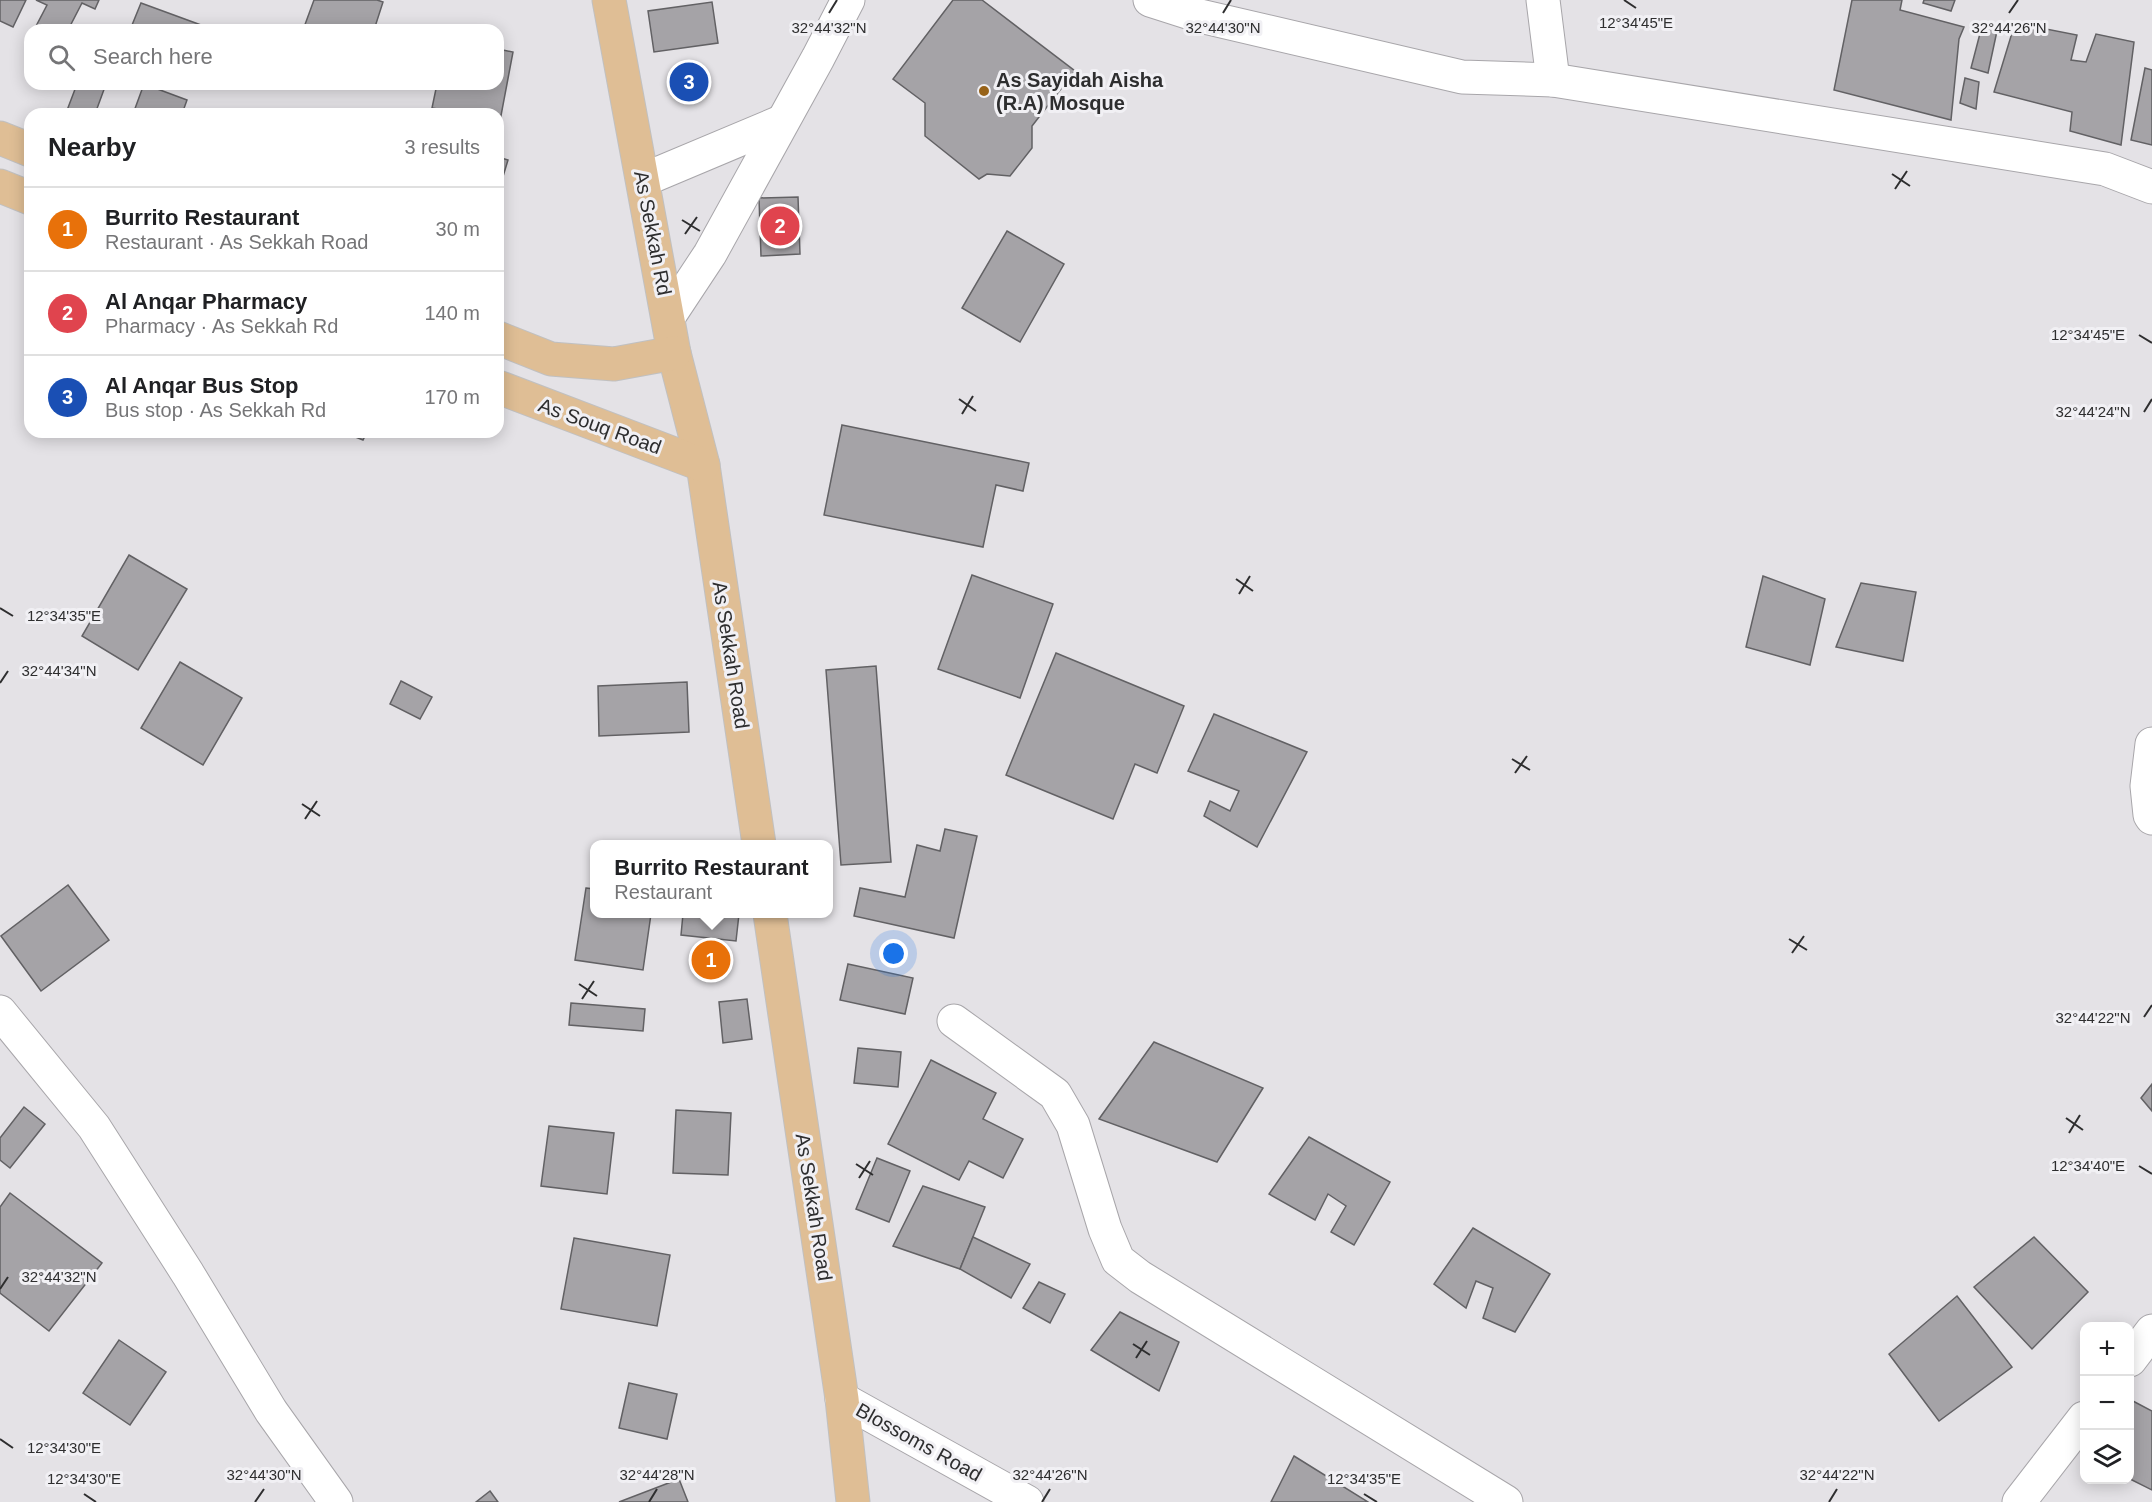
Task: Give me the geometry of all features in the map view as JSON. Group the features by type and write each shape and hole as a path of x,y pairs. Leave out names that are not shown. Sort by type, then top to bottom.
{"main road":[{"name":"As Sekkah Rd","path":"609,0 674,353 703,465"},
{"path":"0,138 24,148"},
{"path":"0,186 24,196"},
{"path":"504,340 551,359 614,364 674,353"},
{"name":"As Souq Road","path":"504,389 703,465"},
{"name":"As Sekkah Road","path":"703,465 758,840"},
{"name":"As Sekkah Road","path":"771,918 842,1399 853,1502"}],"street":[{"path":"669,316 710,254 848,0"},
{"path":"1150,0 1200,16 1462,77 1553,80 2105,168 2152,188"},
{"path":"1543,0 1553,80"},
{"path":"643,180 781,122"},
{"path":"2152,744 2147,786 2152,818"},
{"path":"0,1012 94,1127 188,1274 271,1411 336,1502"},
{"path":"954,1021 1055,1094 1073,1125 1105,1229 1118,1260 1140,1277 1506,1502"},
{"path":"2134,1355 2152,1331"},
{"name":"Blossoms Road","path":"842,1399 1027,1502"},
{"path":"2027,1500 2080,1425"}],"building":[{"path":"0,0 26,0 13,27 0,21"},
{"path":"36,0 99,0 95,9 82,3 71,24 37,24 47,5"},
{"path":"314,0 377,0 383,2 376,24 305,24"},
{"name":"As Sayidah Aisha (R.A) Mosque","path":"953,0 982,0 1075,71 1032,126 1032,148 1010,176 987,174 979,179 925,136 925,103 893,79"},
{"path":"1852,0 1902,0 1900,10 1964,27 1959,39 1951,120 1834,90"},
{"path":"1924,0 1955,0 1951,11 1923,3"},
{"path":"712,2 718,43 654,52 648,11"},
{"path":"141,3 198,24 132,24"},
{"path":"1983,22 1997,31 1988,73 1971,68"},
{"path":"2015,23 2077,35 2071,60 2086,62 2096,34 2134,42 2121,145 2070,131 2072,112 1994,92"},
{"path":"504,50 513,52 502,108 432,108 436,90 504,90"},
{"path":"2145,68 2152,70 2152,145 2131,140"},
{"path":"1965,78 1979,82 1976,109 1960,103"},
{"path":"75,90 104,90 97,108 68,108"},
{"path":"142,90 160,90 187,100 184,108 135,108"},
{"path":"504,159 508,160 504,173"},
{"path":"798,197 800,254 761,256 759,198"},
{"path":"1007,231 1064,264 1020,342 962,308"},
{"path":"842,425 1029,463 1023,491 996,485 983,547 824,515"},
{"path":"129,555 187,589 138,670 82,636"},
{"path":"972,575 1053,604 1020,698 938,669"},
{"path":"1763,576 1825,599 1810,665 1746,647"},
{"path":"1861,583 1916,592 1903,661 1836,647"},
{"path":"1056,653 1184,706 1157,773 1135,764 1113,819 1006,775"},
{"path":"180,662 242,698 203,765 141,728"},
{"path":"876,666 891,862 841,865 826,670"},
{"path":"401,681 432,697 420,719 390,704"},
{"path":"687,682 689,732 599,736 598,686"},
{"path":"1214,714 1307,752 1257,847 1204,816 1210,801 1230,811 1239,791 1188,771"},
{"path":"945,829 977,836 954,938 854,916 860,888 905,897 917,845 940,851"},
{"path":"68,885 109,940 41,991 1,936"},
{"path":"586,888 590,888 590,918 650,918 643,970 575,960"},
{"path":"683,918 739,918 736,941 681,935"},
{"path":"848,964 913,978 905,1014 840,1000"},
{"path":"747,999 752,1039 723,1043 719,1002"},
{"path":"571,1003 645,1009 643,1031 569,1025"},
{"path":"1154,1042 1263,1088 1217,1162 1099,1119"},
{"path":"858,1048 901,1052 898,1087 854,1083"},
{"path":"931,1060 996,1093 983,1119 1023,1139 1003,1178 969,1161 959,1180 888,1144"},
{"path":"2152,1084 2152,1111 2141,1098"},
{"path":"24,1107 45,1124 10,1168 0,1160 0,1138"},
{"path":"676,1110 731,1113 728,1175 673,1173"},
{"path":"549,1126 614,1133 607,1194 541,1186"},
{"path":"1309,1137 1390,1182 1354,1245 1331,1232 1346,1206 1328,1194 1315,1220 1269,1194"},
{"path":"877,1158 910,1171 889,1222 856,1209"},
{"path":"923,1186 985,1207 960,1269 893,1246"},
{"path":"10,1193 102,1263 49,1331 0,1293 0,1207"},
{"path":"1473,1228 1550,1274 1515,1332 1483,1318 1493,1288 1476,1281 1466,1308 1434,1284"},
{"path":"973,1237 1030,1264 1011,1298 960,1269"},
{"path":"2034,1237 2088,1292 2032,1349 1974,1287"},
{"path":"574,1238 670,1255 657,1326 561,1309"},
{"path":"1039,1282 1065,1294 1050,1323 1023,1308"},
{"path":"1957,1296 2012,1367 1939,1421 1889,1354"},
{"path":"1120,1312 1179,1342 1159,1391 1091,1350"},
{"path":"119,1340 166,1372 130,1425 83,1393"},
{"path":"629,1383 677,1394 667,1439 619,1428"},
{"path":"2134,1402 2152,1411 2152,1490 2134,1481"},
{"path":"1294,1456 1368,1502 1271,1502"},
{"path":"679,1479 688,1502 619,1502"},
{"path":"490,1491 498,1502 476,1502"}],"place":[{"name":"Al Anqar Bus Stop","path":"689,82"},
{"name":"As Sayidah Aisha (R.A) Mosque","path":"984,91"},
{"name":"Al Anqar Pharmacy","path":"780,226"},
{"name":"Burrito Restaurant","path":"711,960"}]}
